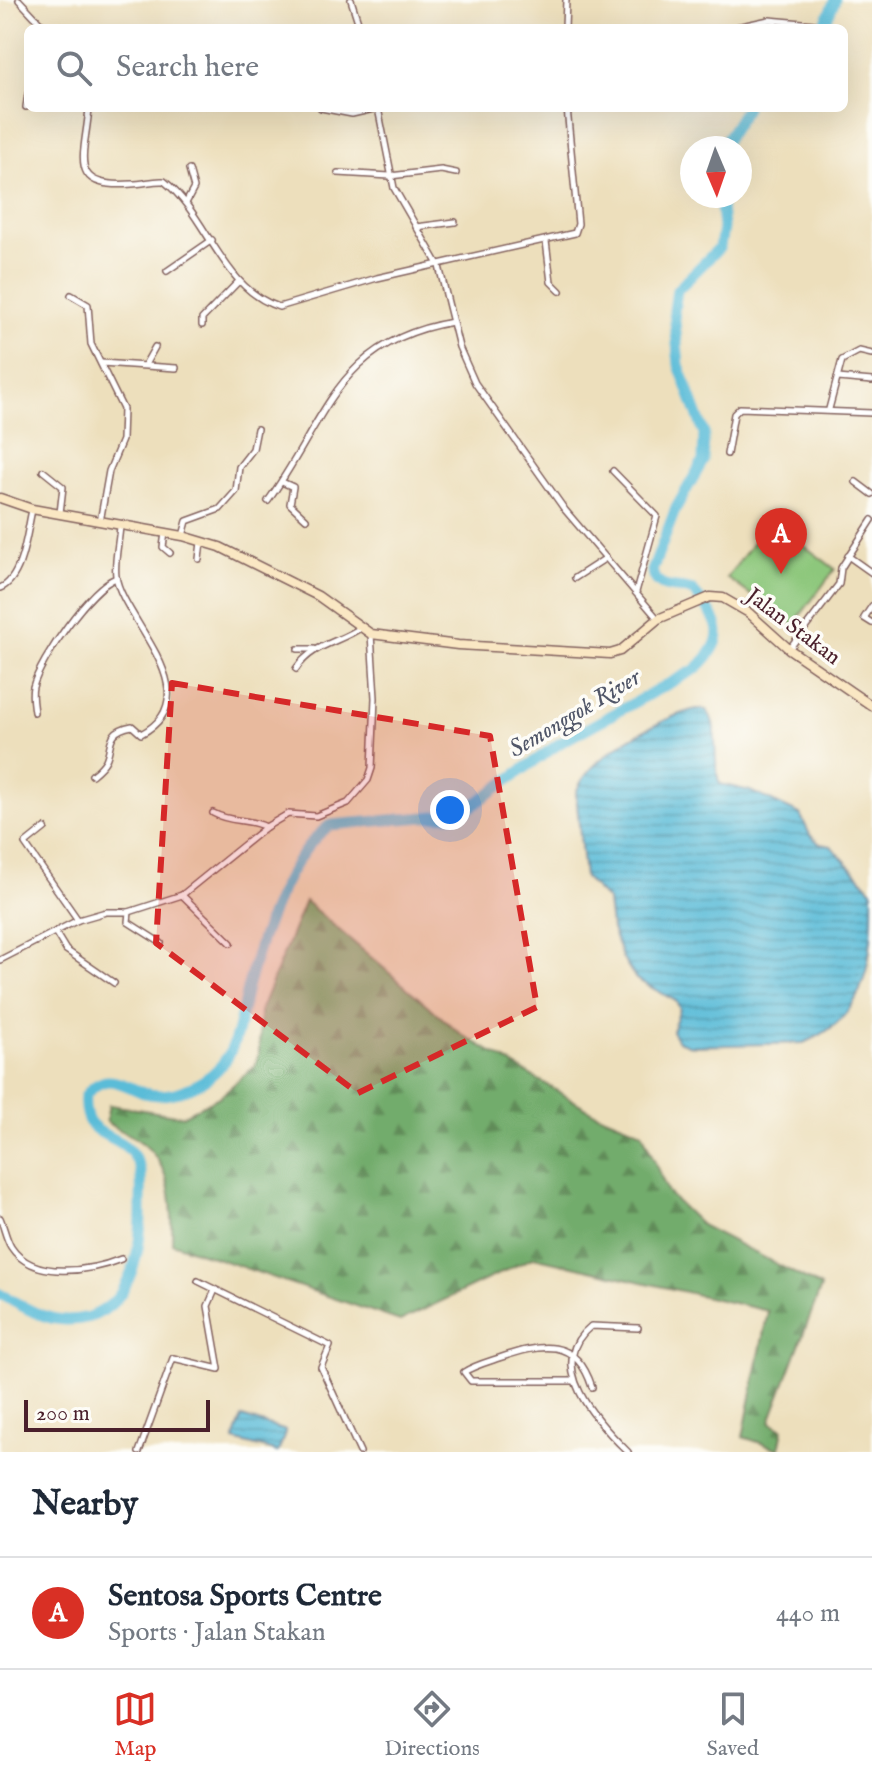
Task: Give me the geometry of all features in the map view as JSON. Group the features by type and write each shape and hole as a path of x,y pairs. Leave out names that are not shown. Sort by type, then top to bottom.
{"main road":[{"path":"0,498 32,509 201,541 271,570 371,634"},
{"name":"Jalan Stakan","path":"371,634 458,645 610,654 620,651 658,619 710,597 723,598 749,613 789,649 872,706"}],"street":[{"path":"19,0 41,24"},
{"path":"27,9 32,0"},
{"path":"351,0 359,24"},
{"path":"565,24 566,0"},
{"path":"750,24 769,20 814,24"},
{"path":"89,112 84,158 92,181 103,186 164,181 186,203 239,281 279,307 377,278 567,238 575,233 578,224 567,112"},
{"path":"379,112 390,176 439,266 459,347 479,391 565,510 658,619"},
{"path":"186,203 194,188 189,170"},
{"path":"338,173 390,176 441,170 456,173"},
{"path":"416,227 455,222"},
{"path":"167,271 212,240"},
{"path":"546,241 551,282 560,291"},
{"path":"202,325 202,319 239,281"},
{"path":"71,295 88,305 89,336 123,409 122,440 109,471 100,522"},
{"path":"268,501 282,482 299,448 355,365 392,338 420,328 453,322"},
{"path":"146,363 155,347"},
{"path":"829,409 838,368 849,354 872,354"},
{"path":"101,363 146,363 176,368"},
{"path":"838,378 872,381"},
{"path":"727,454 734,414 740,408 872,413"},
{"path":"183,536 187,521 220,509 236,491 239,467 253,449 257,429"},
{"path":"43,471 63,487 60,513"},
{"path":"613,471 657,516 636,593"},
{"path":"282,482 293,487 290,504 306,519"},
{"path":"856,482 872,494"},
{"path":"0,588 9,582 19,562 32,509"},
{"path":"789,649 839,584 848,556 872,520"},
{"path":"92,775 105,762 108,742 113,736 132,726 141,734 147,731 166,703 168,686 161,663 116,578 120,526"},
{"path":"165,533 163,547 170,553"},
{"path":"199,559 201,541"},
{"path":"848,556 872,573"},
{"path":"575,578 606,558"},
{"path":"34,712 33,685 40,673 92,594 116,578"},
{"path":"872,606 864,618 872,623"},
{"path":"298,649 315,649 342,640 363,627"},
{"path":"0,960 78,920 106,912 129,912 182,895 266,827 288,814 316,816 339,809 368,780 374,743 371,634"},
{"path":"296,669 315,649"},
{"path":"213,813 230,821 251,820 266,827"},
{"path":"45,828 25,844 78,920"},
{"path":"182,895 231,943"},
{"path":"129,912 128,922 161,943"},
{"path":"55,932 66,950 114,983"},
{"path":"0,1218 12,1247 22,1258 38,1264 75,1272 121,1259"},
{"path":"198,1281 330,1346 321,1367 360,1452"},
{"path":"139,1452 173,1358 219,1369 221,1363 208,1306 215,1290"},
{"path":"628,1452 605,1430 573,1381 571,1355 591,1326 638,1328"},
{"path":"573,1381 471,1381 464,1372 535,1347 559,1348 571,1355 588,1375 592,1387"}],"highlighted area":[{"path":"172,683 490,736 537,1007 358,1093 156,943"}],"green space":[{"path":"770,520 835,569 793,625 727,578"},
{"path":"305,901 461,1034 593,1112 642,1132 668,1193 701,1225 821,1287 770,1422 783,1429 779,1449 743,1437 768,1311 534,1257 400,1321 172,1243 171,1200 164,1173 150,1150 106,1121 109,1105 182,1116 219,1097 255,1066 259,1052 260,1011"}],"water":[{"path":"697,709 706,710 711,716 720,784 750,791 800,814 810,835 820,844 831,846 872,890 868,960 855,1000 843,1017 826,1032 803,1043 691,1046 678,1041 672,1031 680,1009 676,1001 636,979 622,957 611,926 608,901 584,877 576,793 583,779 610,752 628,740 665,720"},
{"path":"242,1417 286,1431 278,1452 234,1440"}],"waterway":[{"name":"Semonggok River","path":"825,24 835,0"},
{"name":"Semonggok River","path":"728,136 744,112"},
{"name":"Semonggok River","path":"0,1294 41,1315 59,1320 89,1317 106,1309 119,1296 135,1262 139,1243 140,1172 130,1151 89,1122 85,1096 106,1081 119,1082 156,1095 180,1092 202,1081 221,1065 235,1040 253,965 278,898 301,856 330,825 461,814 560,743 696,669 714,648 718,630 703,602 693,591 659,583 652,571 676,508 703,461 704,433 679,365 674,311 677,290 720,247 723,228 721,208"}],"place":[{"name":"Sentosa Sports Centre","path":"781,574"}]}
